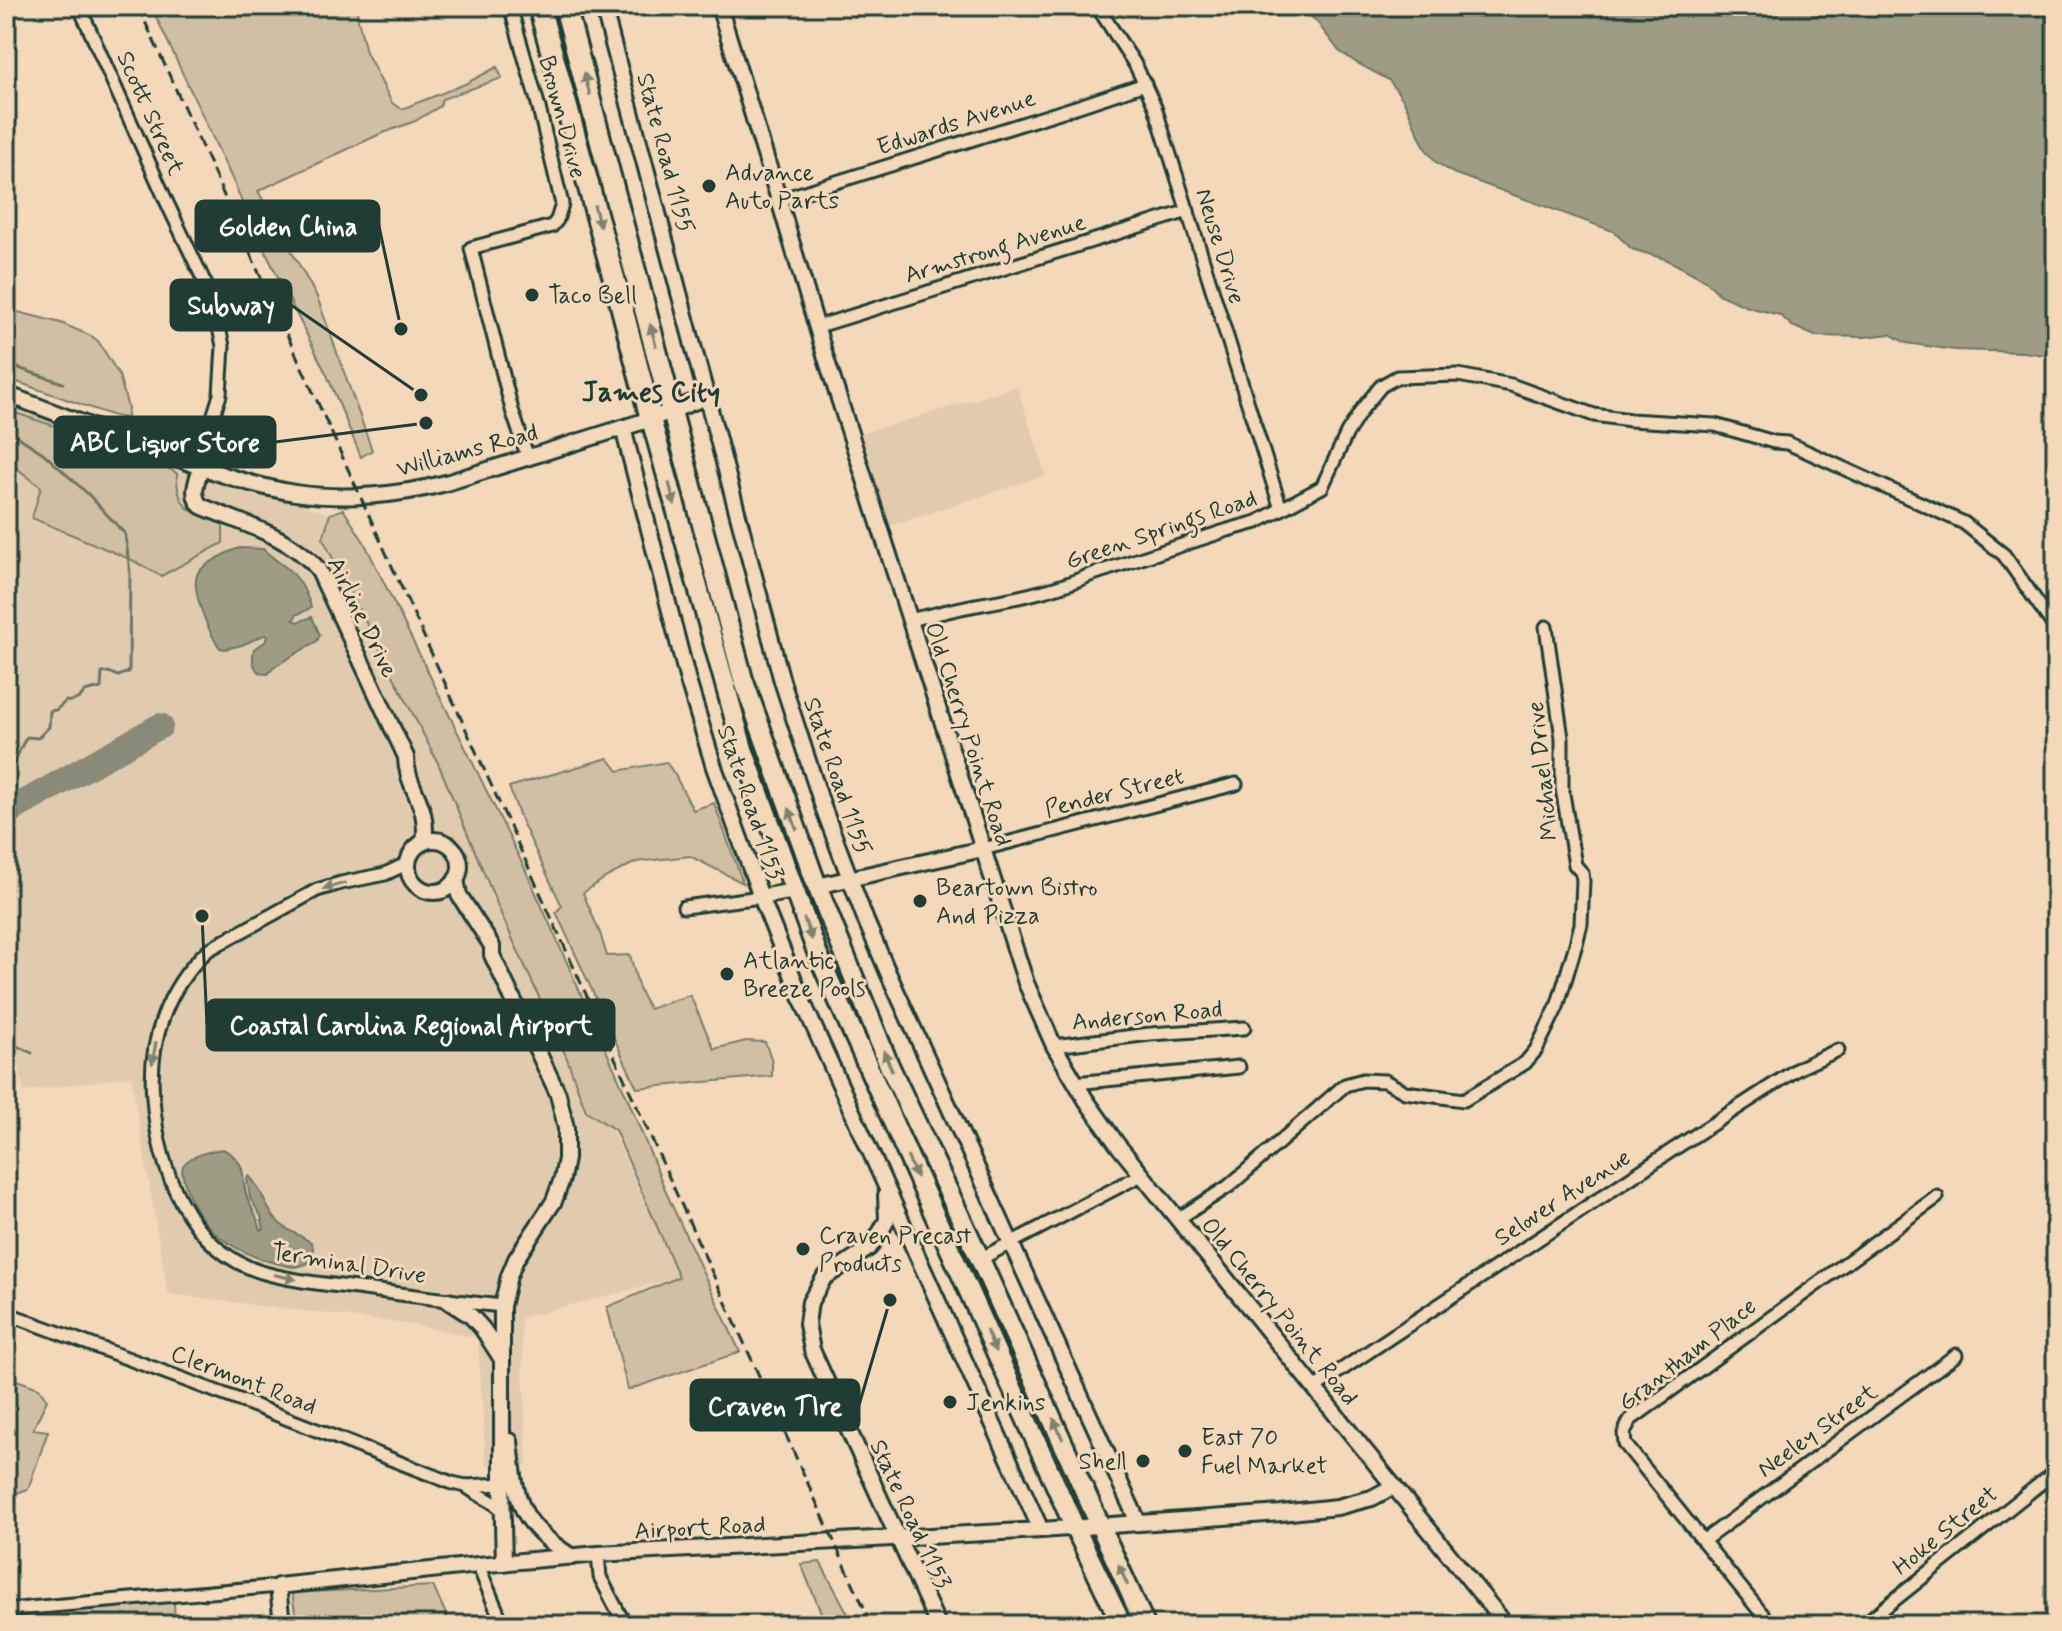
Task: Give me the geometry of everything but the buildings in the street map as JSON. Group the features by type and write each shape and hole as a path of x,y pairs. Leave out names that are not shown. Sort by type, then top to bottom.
{"highway":[{"path":"539,6 743,749 794,891 818,955 1075,1528 1122,1625"},
{"path":"565,6 743,679 817,886 889,1065 1145,1625"}],"street":[{"name":"Scott Street","path":"79,6 213,300 223,346 220,395 205,442 201,467"},
{"name":"Brown Drive","path":"510,6 562,204 552,226 471,248 512,410 528,458"},
{"name":"State Road 1155","path":"603,6 782,681 808,765 850,880 902,1004 1138,1522"},
{"name":"Old Cherry Point Road","path":"719,6 909,620 1026,983 1054,1046 1075,1083 1141,1175 1506,1625"},
{"name":"Neuse Drive","path":"1097,6 1145,84 1155,107 1281,509"},
{"name":"Edwards Avenue","path":"779,200 1145,84"},
{"name":"Armstrong Avenue","path":"816,327 1188,211"},
{"name":"Green Springs Road","path":"909,620 1071,584 1090,575 1257,522 1322,487 1355,420 1381,386 1397,377 1458,375 1511,385 1594,415 1715,425 1787,443 1964,523 2004,555 2056,629"},
{"name":"Williams Road","path":"6,394 201,467 268,488 333,496 423,489 651,419 706,397"},
{"name":"State Road 1153","path":"623,428 688,681 714,767 761,897 798,992 1041,1530"},
{"name":"Airline Drive","path":"201,467 194,494 201,506 300,550 318,569 406,757"},
{"name":"Michael Drive","path":"1178,1219 1229,1186 1337,1092 1353,1082 1385,1081 1405,1092 1464,1100 1525,1063 1536,1050 1557,1007 1576,944 1581,924 1582,893 1582,873 1575,865 1562,788 1562,738 1546,627"},
{"path":"406,757 406,767 425,820 424,841"},
{"path":"406,757 414,764 437,831 452,847 460,862 456,879 439,892"},
{"name":"Pender Street","path":"817,886 983,849 1236,784"},
{"path":"445,842 424,841 413,850 408,863 411,879 423,890 439,892 452,899 485,950 492,955"},
{"name":"Terminal Drive","path":"408,863 385,874 317,890 208,950 186,975 163,1017 152,1059 154,1113 162,1155 184,1209 203,1235 229,1257 259,1272 294,1280 502,1306"},
{"path":"456,879 459,895 492,946 492,955 558,1094 566,1128 566,1159 562,1179 554,1201 516,1259 502,1306 504,1563"},
{"path":"684,907 794,891"},
{"name":"Anderson Road","path":"1054,1046 1150,1034 1244,1028"},
{"name":"Selover Avenue","path":"1314,1388 1661,1157 1799,1068 1838,1050"},
{"path":"1075,1083 1239,1067"},
{"name":"State Road 1153","path":"881,1175 887,1198 887,1220 869,1248 824,1278 810,1302 807,1324 812,1350 938,1625"},
{"path":"980,1259 1141,1175"},
{"name":"Grantham Place","path":"1771,1625 1625,1444 1624,1433 1630,1420 1937,1197"},
{"path":"448,1301 471,1316 501,1358"},
{"name":"Clermont Road","path":"6,1313 452,1483 466,1486 502,1484"},
{"name":"Neeley Street","path":"1703,1541 1956,1355"},
{"path":"502,1409 509,1425 514,1483 526,1518 534,1528 572,1557"},
{"name":"Hoke Street","path":"1863,1625 2056,1471"},
{"name":"Clermont Road","path":"466,1486 503,1511"},
{"name":"Airport Road","path":"6,1610 598,1554 1075,1528 1281,1513 1337,1507 1372,1498 1394,1486"},
{"path":"598,1554 600,1577 625,1625"},
{"path":"478,1565 503,1625"},
{"path":"278,1586 282,1625"}],"shaded area":[{"path":"151,6 359,6 357,15 366,52 392,103 402,109 465,84 497,67 502,78 442,99 440,106 415,121 258,191 317,297 372,450 361,457 327,375 249,219"},
{"path":"1299,6 2056,6 2056,359 2024,352 1955,350 1906,343 1890,334 1815,336 1792,326 1780,315 1748,307 1720,295 1705,280 1668,260 1632,249 1613,231 1453,173 1436,162 1425,148 1404,101 1389,80 1339,51 1316,21"},
{"path":"6,309 61,323 98,341 119,375 128,408 127,418 6,378"},
{"path":"1017,387 1046,475 886,527 857,435"},
{"path":"6,405 330,514 679,1277 521,1318 527,1465 486,1465 478,1338 415,1325 168,1294 131,1076 24,1092 13,1042 6,1036"},
{"path":"6,410 174,471 183,503 195,513 223,524 223,543 161,576 132,560 32,518 41,487 6,460"},
{"path":"343,509 364,542 526,871 669,1199 740,1352 628,1390 607,1307 679,1277 615,1130 586,1111 566,1056 502,916 438,763 323,539 330,514"},
{"path":"240,548 263,549 294,574 311,607 296,615 294,620 298,622 312,617 320,635 317,641 274,667 268,674 257,670 253,658 254,649 268,636 242,645 220,648 199,602 196,582 199,571"},
{"path":"608,758 618,771 666,762 693,810 714,803 743,883 690,856 636,862 605,878 583,893 607,956 630,955 639,989 649,1009 690,995 714,1049 746,1041 765,1042 772,1061 772,1076 637,1088 556,912 562,906 521,820 509,787"},
{"path":"223,1149 241,1166 245,1192 261,1230 264,1229 261,1216 250,1198 249,1176 277,1221 312,1243 314,1254 310,1262 289,1266 242,1251 218,1236 200,1216 187,1190 182,1175 183,1166 195,1156"},
{"path":"6,1376 39,1388 47,1400 33,1429 48,1431 28,1489 6,1497"},
{"path":"820,1562 854,1625 826,1625 801,1564"},
{"path":"433,1586 451,1625 297,1625 292,1593"},
{"path":"174,1601 175,1625 6,1625 6,1618 23,1615"}],"waterway":[{"path":"6,364 63,383"},
{"path":"6,429 43,453 88,494 125,534 130,571 129,672 118,676 102,673 101,688 84,692 76,700 66,701 50,711 49,727 38,738 27,737 6,775"},
{"path":"6,1041 32,1053"}],"taxiway":[{"path":"6,813 160,726"}],"railway":[{"path":"138,6 872,1625"}],"place":[{"name":"Advance Auto Parts","path":"709,186"},
{"name":"Taco Bell","path":"532,295"},
{"name":"Golden China","path":"401,329"},
{"name":"Subway","path":"421,395"},
{"name":"ABC Liquor Store","path":"426,423"},
{"name":"Beartown Bistro And Pizza","path":"920,901"},
{"name":"Coastal Carolina Regional Airport","path":"202,916"},
{"name":"Atlantic Breeze Pools","path":"727,974"},
{"name":"Craven Precast Products","path":"803,1249"},
{"name":"Craven TIre","path":"890,1300"},
{"name":"Jenkins","path":"950,1402"},
{"name":"East 70 Fuel Market","path":"1185,1451"},
{"name":"Shell","path":"1143,1461"}],"district":[{"name":"James City","path":"651,391"}]}
